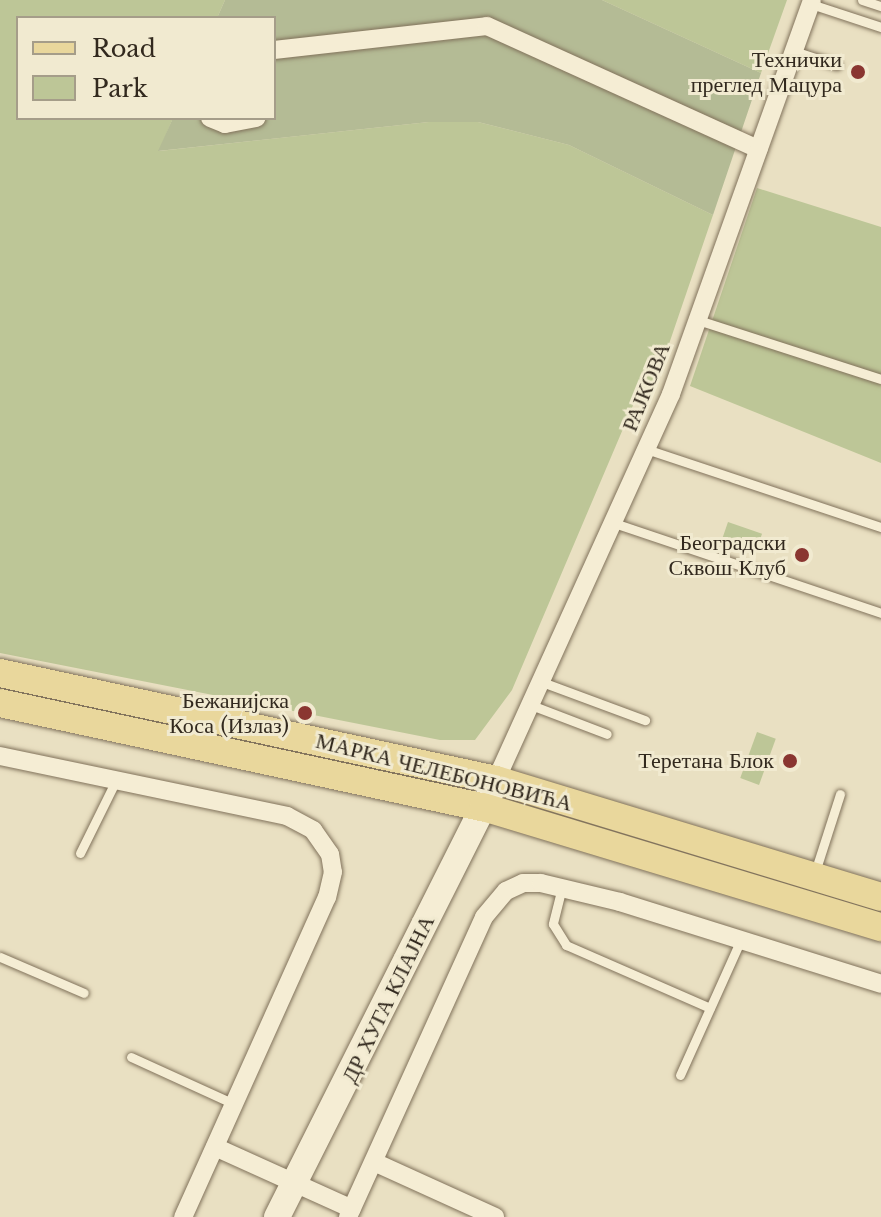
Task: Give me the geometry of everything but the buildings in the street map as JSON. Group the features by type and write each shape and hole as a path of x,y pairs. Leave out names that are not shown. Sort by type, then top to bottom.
{"main road":[{"name":"МАРКА ЧЕЛЕБОНОВИЋА","path":"0,673 496,780 881,897"},
{"name":"МАРКА ЧЕЛЕБОНОВИЋА","path":"0,703 483,807 881,927"},
{"name":"ДР ХУГА КЛАЈНА","path":"277,1217 496,780"}],"street":[{"name":"РАЈКОВА","path":"496,780 646,449 698,320 812,2"},
{"path":"276,50 487,26 758,149"},
{"path":"215,120 225,124 246,120"},
{"path":"0,756 287,816 313,830 330,854 333,872 327,897 183,1217"},
{"path":"215,1147 295,1183 350,1213 484,917 506,891 535,882 741,938 881,984"},
{"path":"374,1162 495,1217"}],"lane":[{"path":"862,0 881,6"},
{"path":"812,2 881,27"},
{"path":"794,51 837,65"},
{"path":"698,320 881,379"},
{"path":"646,449 881,527"},
{"path":"614,523 881,613"},
{"path":"542,682 645,720"},
{"path":"531,705 607,734"},
{"path":"80,853 116,780"},
{"path":"814,876 840,794"},
{"path":"562,887 553,924 566,945 710,1008"},
{"path":"680,1075 741,938"},
{"path":"0,957 84,993"},
{"path":"131,1057 234,1104"}],"green space":[{"path":"0,0 225,0 218,16 16,16 16,120 172,120 159,151 429,122 478,122 569,145 713,215 655,385 634,403 512,690 475,740 440,740 0,653"},
{"path":"225,0 602,0 761,73 713,215 569,145 478,122 429,122 158,151 172,120 276,120 276,16 218,16"},
{"path":"602,0 787,0 761,73"},
{"path":"757,188 881,227 881,463 690,386"},
{"path":"728,522 762,534 755,555 721,543"},
{"path":"757,732 776,739 759,785 740,778"}],"place":[{"name":"Технички преглед Мацура","path":"858,72"},
{"name":"Београдски Сквош Клуб","path":"802,555"},
{"name":"Бежанијска Коса (Излаз)","path":"305,713"},
{"name":"Теретана Блок","path":"790,761"}]}
